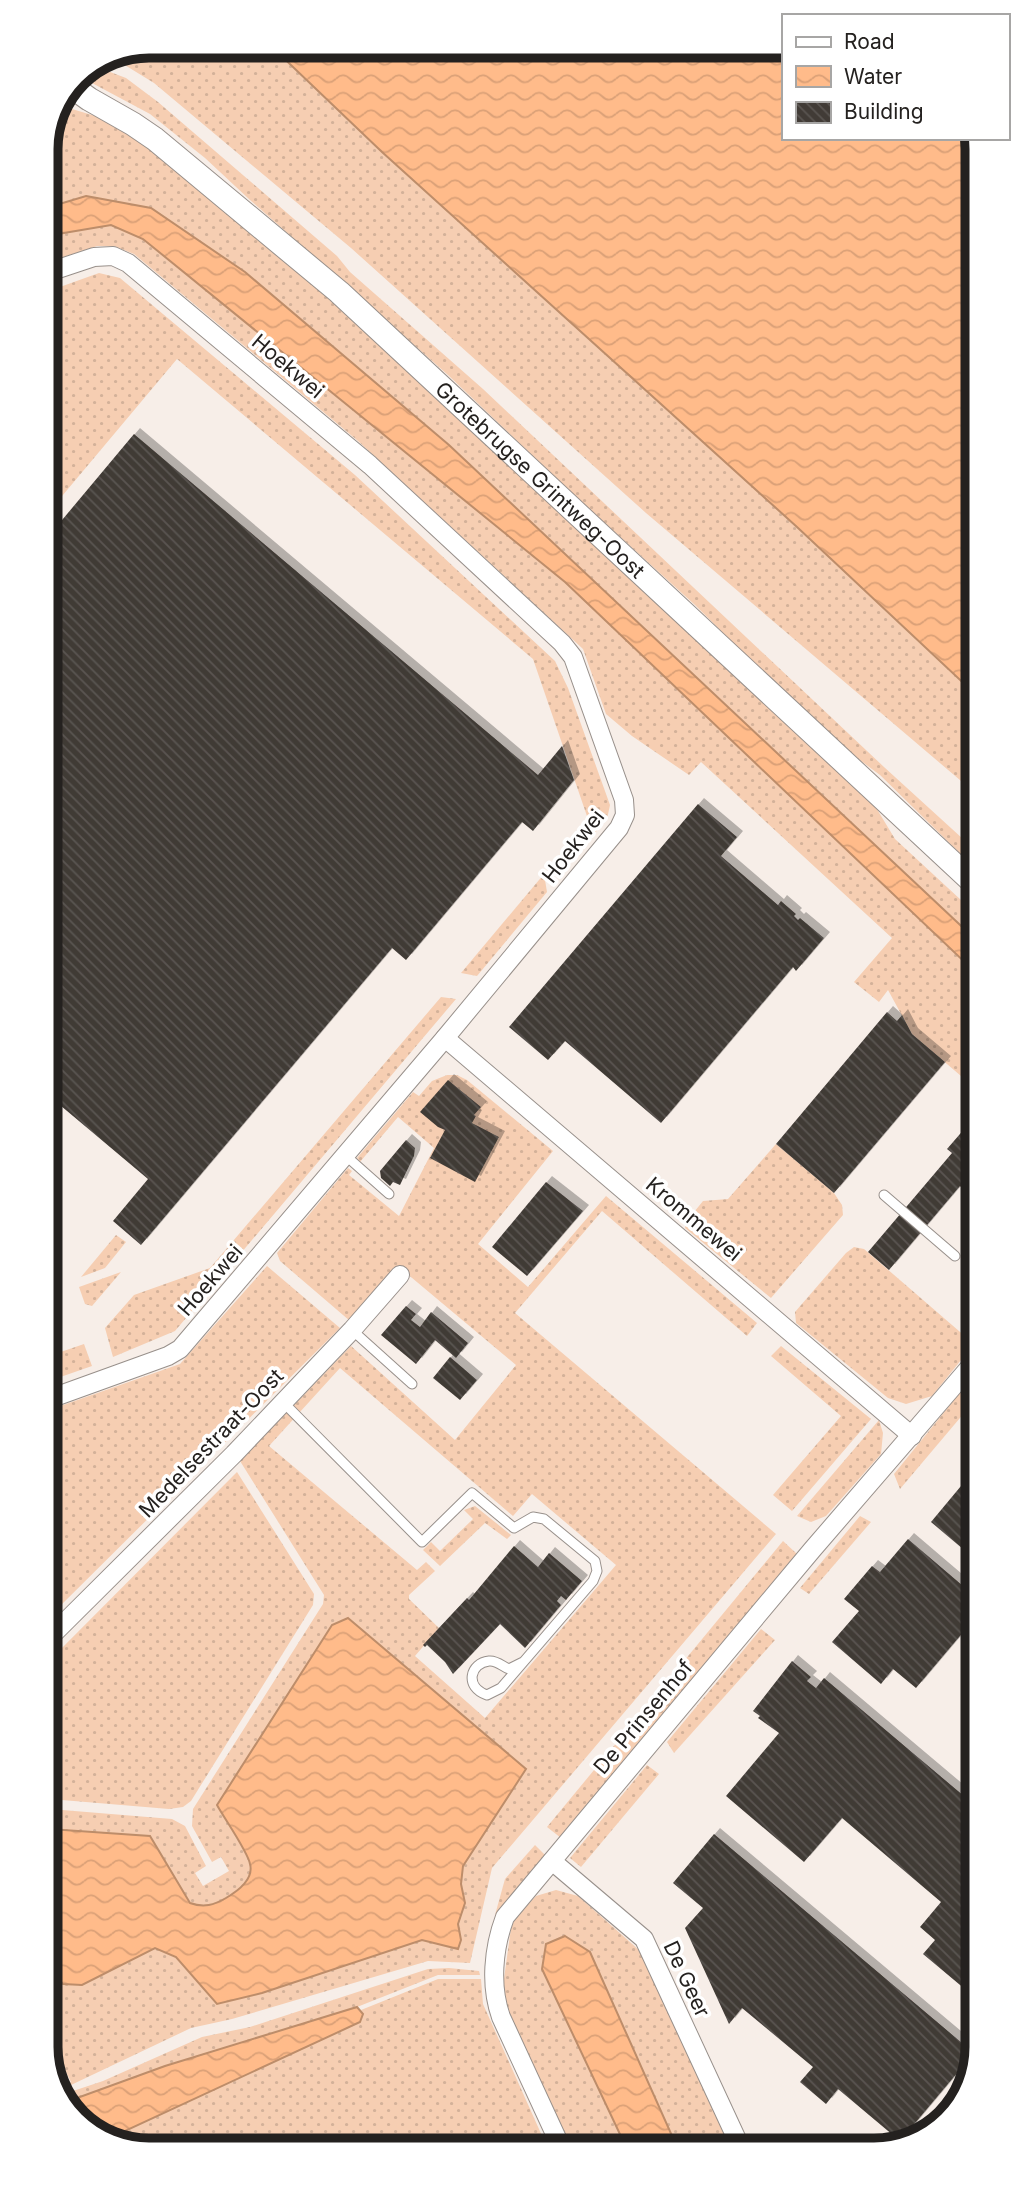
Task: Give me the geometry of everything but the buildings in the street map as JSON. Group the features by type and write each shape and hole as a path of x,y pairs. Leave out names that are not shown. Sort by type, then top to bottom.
{"street":[{"name":"Grotebrugse Grintweg-Oost","path":"80,93 155,139 339,292 965,875"},
{"name":"Hoekwei","path":"58,269 94,257 113,256 128,263 370,465 562,643 573,657 624,800 625,815 620,828 180,1349 168,1356 58,1396"},
{"name":"Krommewei","path":"445,1038 912,1436"},
{"name":"Medelsestraat-Oost","path":"58,1629 284,1403 400,1275"},
{"name":"De Prinsenhof","path":"557,2138 501,2017 493,1988 499,1938 505,1917 812,1550 965,1372"},
{"name":"De Geer","path":"552,1861 644,1939 736,2138"}],"lane":[{"path":"345,1155 389,1194"},
{"path":"884,1195 955,1256"},
{"path":"352,1330 412,1384"},
{"path":"284,1403 422,1542 472,1493 514,1528 533,1517 544,1519 595,1561 597,1571 593,1581 523,1662 496,1692 487,1695 472,1685 473,1674 488,1661 494,1661 509,1669 523,1662"}],"shaded area":[{"path":"148,58 284,58 382,152 797,527 965,685 965,784 646,513 351,248 154,83 121,62"},
{"path":"104,70 126,78 158,102 337,256 350,272 483,389 965,841 965,858 880,775 826,735 695,605 448,375 205,158 150,114 88,81"},
{"path":"67,108 102,118 141,141 341,308 869,796 895,839 965,904 965,930 449,445 245,272 151,208 86,196 58,204 58,143"},
{"path":"111,225 143,239 565,582 965,962 965,1079 912,1034 888,990 879,1002 854,982 892,938 701,762 689,775 632,736 606,714 583,649 358,441 134,254 114,246 97,246 58,259 58,234"},
{"path":"99,273 120,278 355,475 555,661 568,688 610,805 607,819 567,865 558,857 588,819 533,659 177,359 58,501 58,288"},
{"path":"544,874 547,892 477,976 461,973"},
{"path":"441,997 456,999 175,1331 113,1357 105,1328 134,1295 210,1268"},
{"path":"447,1075 457,1075 467,1080 553,1151 478,1244 528,1287 606,1196 757,1323 747,1336 602,1211 515,1313 776,1534 492,1868 470,1963 428,1961 232,2019 191,2028 66,2087 65,2084 71,2082 59,2058 58,2048 58,1980 63,1984 82,1985 155,1948 176,1957 218,2004 262,1993 423,1940 457,1949 461,1940 458,1924 465,1903 461,1884 463,1866 526,1769 348,1618 332,1625 217,1805 241,1843 251,1869 247,1879 231,1895 209,1905 190,1904 150,1836 58,1830 58,1810 172,1819 185,1826 206,1866 195,1873 203,1886 229,1871 221,1857 212,1862 192,1826 193,1809 323,1604 324,1595 240,1461 351,1346 455,1440 516,1365 399,1267 350,1321 280,1261 277,1253 348,1168 352,1171 349,1175 399,1216 434,1148 398,1117 360,1162 357,1158 413,1092 419,1096 432,1081","holes":["340,1368 513,1516 532,1494 616,1565 485,1718 415,1656 439,1628 409,1599 409,1595 435,1571 426,1562 417,1570 269,1446"]},
{"path":"776,1144 834,1193 842,1205 843,1215 771,1298 685,1228 686,1222 703,1201 728,1199"},
{"path":"116,1235 126,1242 105,1268 81,1277"},
{"path":"854,1247 864,1249 965,1336 965,1355 932,1396 906,1404 888,1398 796,1323 795,1312"},
{"path":"267,1266 340,1328 58,1608 58,1407 180,1364"},
{"path":"121,1272 92,1306 85,1304 79,1287"},
{"path":"84,1344 92,1366 58,1378 58,1353"},
{"path":"781,1346 871,1419 792,1511 773,1495 841,1416 771,1356"},
{"path":"965,1387 965,1412 900,1489 894,1474"},
{"path":"879,1420 883,1433 881,1454 826,1516 811,1522 797,1516"},
{"path":"237,1472 314,1594 313,1605 191,1801 183,1807 169,1809 58,1800 58,1652"},
{"path":"475,1506 511,1535 507,1539 485,1523 440,1566 423,1550 431,1542 440,1551 473,1519 464,1510"},
{"path":"860,1516 871,1522 809,1594 800,1588"},
{"path":"783,1541 797,1554 561,1838 547,1827"},
{"path":"761,1629 775,1640 674,1753 667,1742"},
{"path":"647,1765 659,1774 581,1867 570,1858"},
{"path":"535,1845 545,1855 495,1915 505,1879"},
{"path":"556,1890 578,1896 639,1950 726,2138 673,2138 590,1953 546,1944 542,1969 622,2138 567,2138 508,2012 503,1986 511,1928 515,1918 536,1896"},
{"path":"428,1969 479,1971 480,1975 438,1975 357,2007 165,2066 74,2099 70,2092 103,2081 202,2037 250,2027"},
{"path":"438,1979 481,1979 483,2004 543,2138 143,2138 120,2133 360,2022 363,2014 361,2010"}],"water":[{"path":"284,58 782,58 782,140 964,140 965,685 797,527 382,152"},
{"path":"86,196 151,208 245,272 449,445 965,930 965,962 565,582 143,239 111,225 58,234 58,204"},
{"path":"348,1618 526,1769 463,1866 461,1884 465,1903 458,1924 461,1940 458,1949 422,1940 262,1993 217,2004 176,1957 155,1948 82,1985 63,1984 58,1980 58,1830 150,1836 190,1903 213,1904 235,1892 250,1875 250,1864 241,1843 217,1805 332,1625"},
{"path":"565,1936 590,1952 673,2138 622,2138 542,1969 546,1944"},
{"path":"357,2007 363,2014 360,2022 120,2133 93,2119 74,2099 165,2066"}]}
